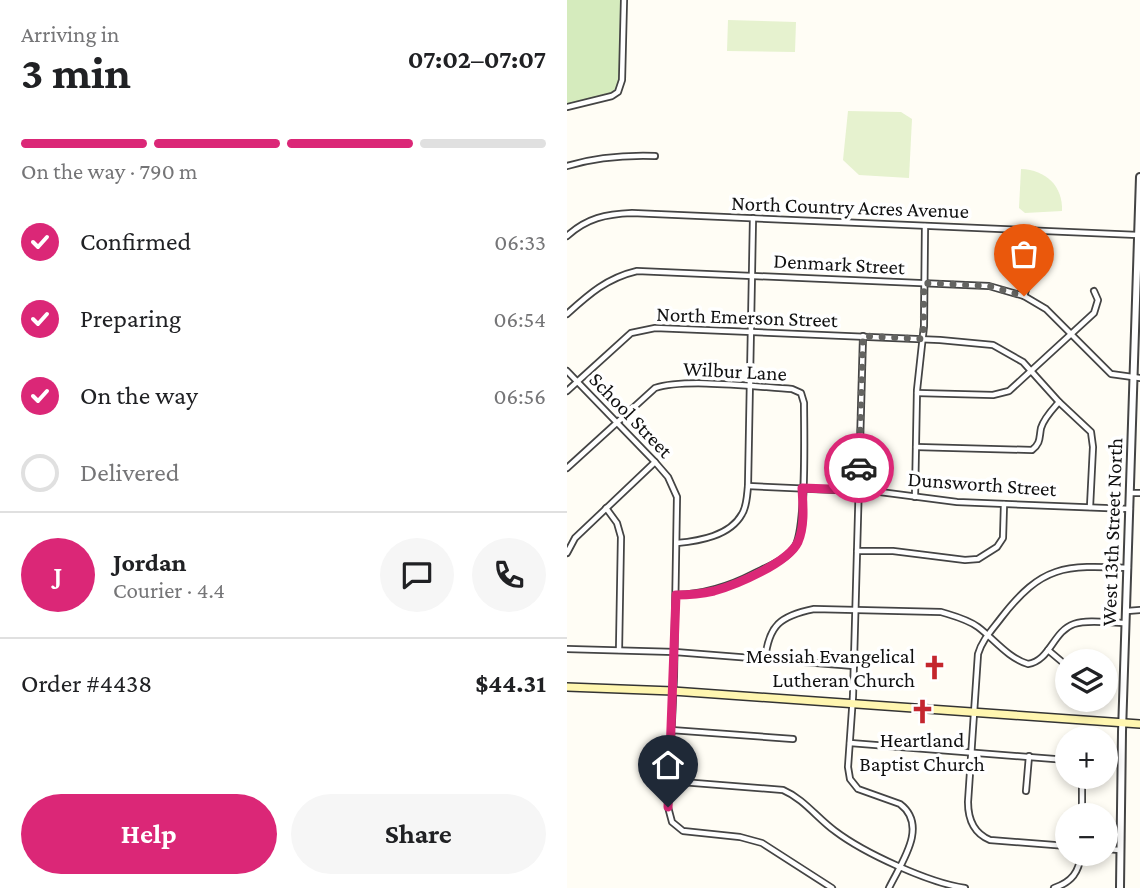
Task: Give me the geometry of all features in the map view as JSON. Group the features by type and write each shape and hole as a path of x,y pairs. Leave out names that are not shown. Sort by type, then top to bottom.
{"main road":[{"path":"567,687 673,691 1140,724"}],"street":[{"path":"567,107 612,96 618,92 622,80 624,0"},
{"path":"567,166 627,155 655,156"},
{"name":"West 13th Street North","path":"1120,888 1122,723 1137,378 1140,177"},
{"name":"North Country Acres Avenue","path":"567,236 587,221 619,214 1138,235"},
{"path":"677,543 699,541 716,534 734,524 743,512 748,486 753,218"},
{"path":"915,497 917,393 923,339 925,226"},
{"path":"1024,296 1030,277 1033,230"},
{"name":"Denmark Street","path":"567,314 598,286 617,276 637,271 989,286 1024,296 1046,309 1111,374 1137,378"},
{"path":"917,393 1002,394 1096,309 1098,300 1094,291"},
{"name":"North Emerson Street","path":"567,391 623,340 638,331 655,328 923,339 993,345 1015,356 1031,370 1059,402 1091,432 1093,447 1090,508"},
{"path":"863,336 853,704 848,773 853,784 863,792 900,804 912,820 912,839 889,888"},
{"name":"School Street","path":"567,371 656,462 668,477 677,497 671,730"},
{"name":"Wilbur Lane","path":"567,468 649,392 664,385 798,390 804,398 802,488"},
{"path":"916,447 1032,450 1040,442 1041,428 1059,402"},
{"path":"567,553 575,538 656,462"},
{"name":"Dunsworth Street","path":"748,486 858,490 957,502 1130,509"},
{"path":"676,595 699,594 733,584 786,556 798,542 801,530 802,488"},
{"path":"1130,493 1140,494"},
{"path":"857,551 978,559 997,547 1003,538 1004,504"},
{"path":"606,508 617,523 621,537 619,649"},
{"path":"1055,845 997,841 985,838 972,825 968,811 978,654 988,636 1026,590 1047,574 1078,566 1128,568"},
{"path":"765,659 769,634 775,626 790,617 814,609 941,612 968,621 1025,663 1038,661 1065,629 1077,623 1126,624"},
{"path":"1127,611 1140,610"},
{"path":"567,649 675,652 854,666"},
{"path":"1048,650 1055,656"},
{"path":"793,738 671,730 670,816 683,831 740,837 762,843 832,888"},
{"path":"850,743 1055,759"},
{"path":"1026,791 1029,756"},
{"path":"669,781 783,790 800,800 846,839 942,884 965,888"},
{"path":"1054,888 1071,880 1079,866"}],"green space":[{"path":"567,0 621,0 620,83 610,95 567,104"},
{"path":"728,20 796,22 795,52 727,51"},
{"path":"848,111 901,112 912,119 909,178 859,175 843,160"},
{"path":"1021,169 1038,172 1051,181 1060,194 1062,211 1025,213 1019,208"}],"way so far":[{"path":"859,468 863,336 923,339 924,283 989,286 1024,296"}],"place":[{"name":"Messiah Evangelical Lutheran Church","path":"935,668"},
{"name":"Heartland Baptist Church","path":"922,711"}],"route":[{"path":"668,807 676,595 715,590 780,561 798,542 801,530 802,488 858,490 859,468"}]}
